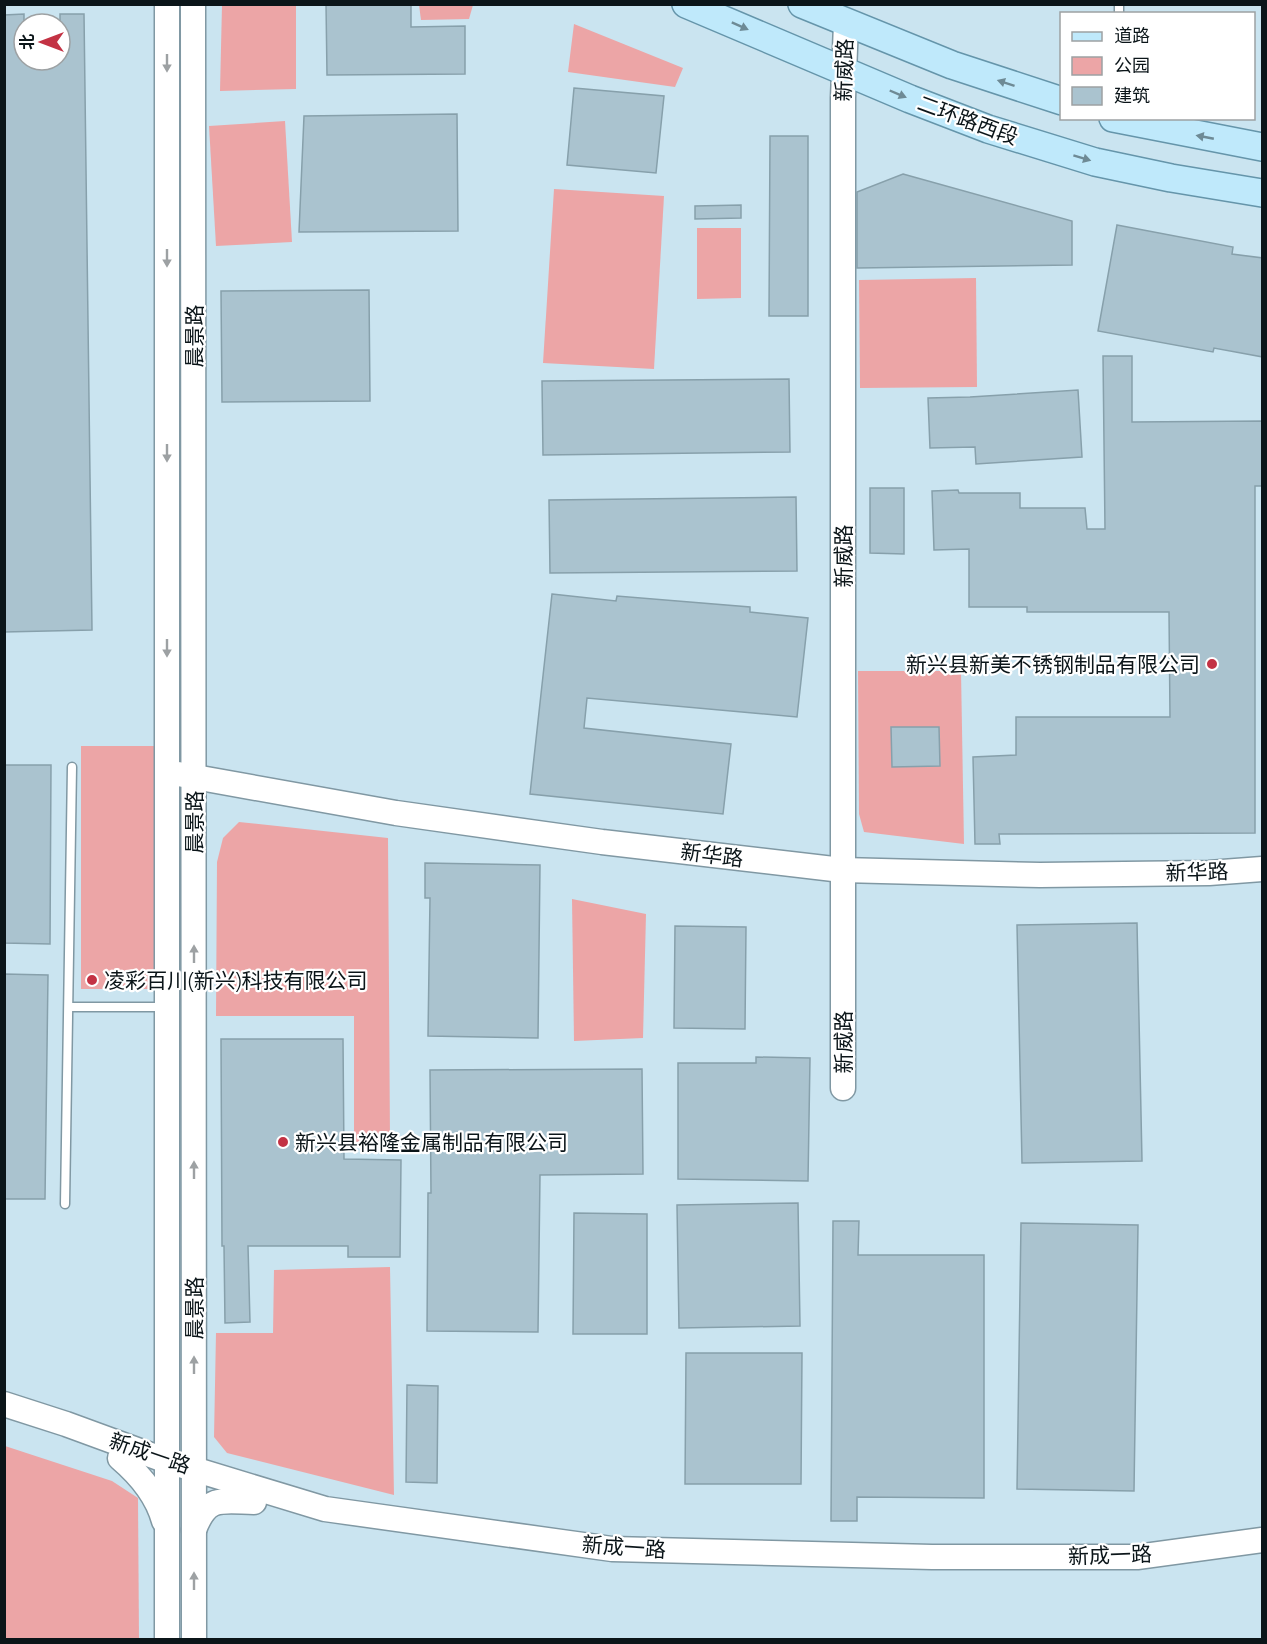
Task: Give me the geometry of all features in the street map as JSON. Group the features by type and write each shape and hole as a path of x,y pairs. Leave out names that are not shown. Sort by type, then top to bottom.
{"main road":[{"name":"二环路西段","path":"686,4 844,72 988,129 1095,162 1263,193"},
{"path":"802,4 846,24 952,65 1060,100"},
{"path":"1120,120 1263,147"}],"street":[{"name":"晨景路","path":"167,4 167,1640"},
{"name":"晨景路","path":"193,4 194,1640"},
{"name":"新威路","path":"843,1088 844,72 846,24"},
{"name":"新华路","path":"167,771 194,778 419,816 602,842 842,870 1051,874 1209,873 1263,869"},
{"path":"167,1402 161,1421 152,1434 120,1451 139,1474 160,1507 167,1537"},
{"name":"新成一路","path":"4,1404 167,1468 254,1494 325,1509 612,1549 932,1557 1137,1557 1263,1540"},
{"path":"194,1411 206,1450 217,1464 254,1494"},
{"name":"新成一路","path":"4,1418 120,1451"},
{"path":"194,1530 200,1515 207,1506 254,1494"},
{"name":"新成一路","path":"254,1494 322,1522 611,1563 921,1570 1138,1570 1263,1553"}],"lane":[{"path":"65,1204 72,767"},
{"path":"69,1007 167,1007"}],"green space":[{"path":"419,4 473,5 469,19 421,20"},
{"path":"222,5 296,5 296,89 220,91"},
{"path":"574,24 683,68 675,87 568,72"},
{"path":"285,121 292,242 216,246 209,126"},
{"path":"554,189 664,196 654,369 543,363"},
{"path":"697,228 741,228 741,298 697,299"},
{"path":"976,278 977,387 860,388 859,280"},
{"path":"858,671 961,671 964,844 864,832 859,814"},
{"path":"81,746 155,746 155,989 81,989"},
{"path":"239,822 388,838 390,1140 354,1142 354,1016 216,1016 217,862 223,838"},
{"path":"572,899 646,914 643,1038 574,1041"},
{"path":"390,1267 394,1495 227,1453 214,1437 216,1333 273,1333 274,1270"},
{"path":"5,1446 112,1481 138,1498 139,1639 5,1639"}],"building":[{"path":"326,4 411,4 411,27 465,26 465,74 327,75"},
{"path":"72,14 84,14 92,630 4,632 4,15 12,15 12,72 72,72"},
{"path":"574,88 664,96 656,173 567,165"},
{"path":"457,114 458,231 299,232 304,116"},
{"path":"770,136 808,136 808,316 769,316"},
{"path":"903,174 1072,221 1072,265 857,268 857,192"},
{"path":"741,205 741,218 695,219 695,206"},
{"path":"1117,225 1233,247 1232,254 1263,258 1263,357 1214,348 1213,352 1098,331"},
{"path":"369,290 370,401 222,402 221,291"},
{"name":"新兴县新美不锈钢制品有限公司","path":"1103,356 1132,356 1132,422 1263,421 1263,486 1255,486 1255,833 999,834 1000,844 975,844 973,757 1016,755 1016,717 1170,717 1169,612 1027,612 1027,607 969,607 969,549 934,550 932,491 1020,493 1020,508 1085,508 1087,529 1105,529"},
{"path":"789,379 790,452 543,455 542,381"},
{"path":"1078,390 1082,457 976,464 975,447 930,448 928,398"},
{"path":"870,488 904,488 904,554 870,553"},
{"path":"796,497 797,571 550,573 549,500"},
{"path":"552,594 616,601 617,596 750,607 750,612 808,618 797,717 587,698 584,728 731,744 723,814 530,794"},
{"path":"891,727 939,727 940,766 892,767"},
{"path":"4,765 51,765 50,944 4,943"},
{"path":"425,863 540,865 538,1038 428,1036 430,898 425,898"},
{"path":"1137,923 1142,1161 1022,1163 1017,925"},
{"path":"675,926 746,927 745,1029 674,1028"},
{"path":"4,974 48,975 45,1199 4,1199"},
{"name":"新兴县裕隆金属制品有限公司","path":"221,1039 343,1039 344,1159 401,1160 400,1257 348,1257 348,1246 248,1246 250,1322 225,1323 224,1246 222,1246"},
{"path":"756,1057 810,1058 808,1181 678,1179 678,1063 756,1063"},
{"path":"642,1069 643,1174 540,1175 538,1332 427,1331 428,1193 431,1193 430,1070"},
{"path":"798,1203 800,1326 679,1328 677,1205"},
{"path":"574,1213 647,1214 647,1334 573,1334"},
{"path":"833,1221 859,1221 858,1255 984,1255 984,1498 857,1497 857,1521 831,1521"},
{"path":"1021,1223 1138,1225 1134,1491 1017,1489"},
{"path":"686,1353 802,1353 801,1484 685,1484"},
{"path":"407,1385 438,1386 437,1483 406,1482"}],"place":[{"name":"新兴县新美不锈钢制品有限公司","path":"1212,664"},
{"name":"凌彩百川(新兴)科技有限公司","path":"92,980"},
{"name":"新兴县裕隆金属制品有限公司","path":"283,1142"}]}
